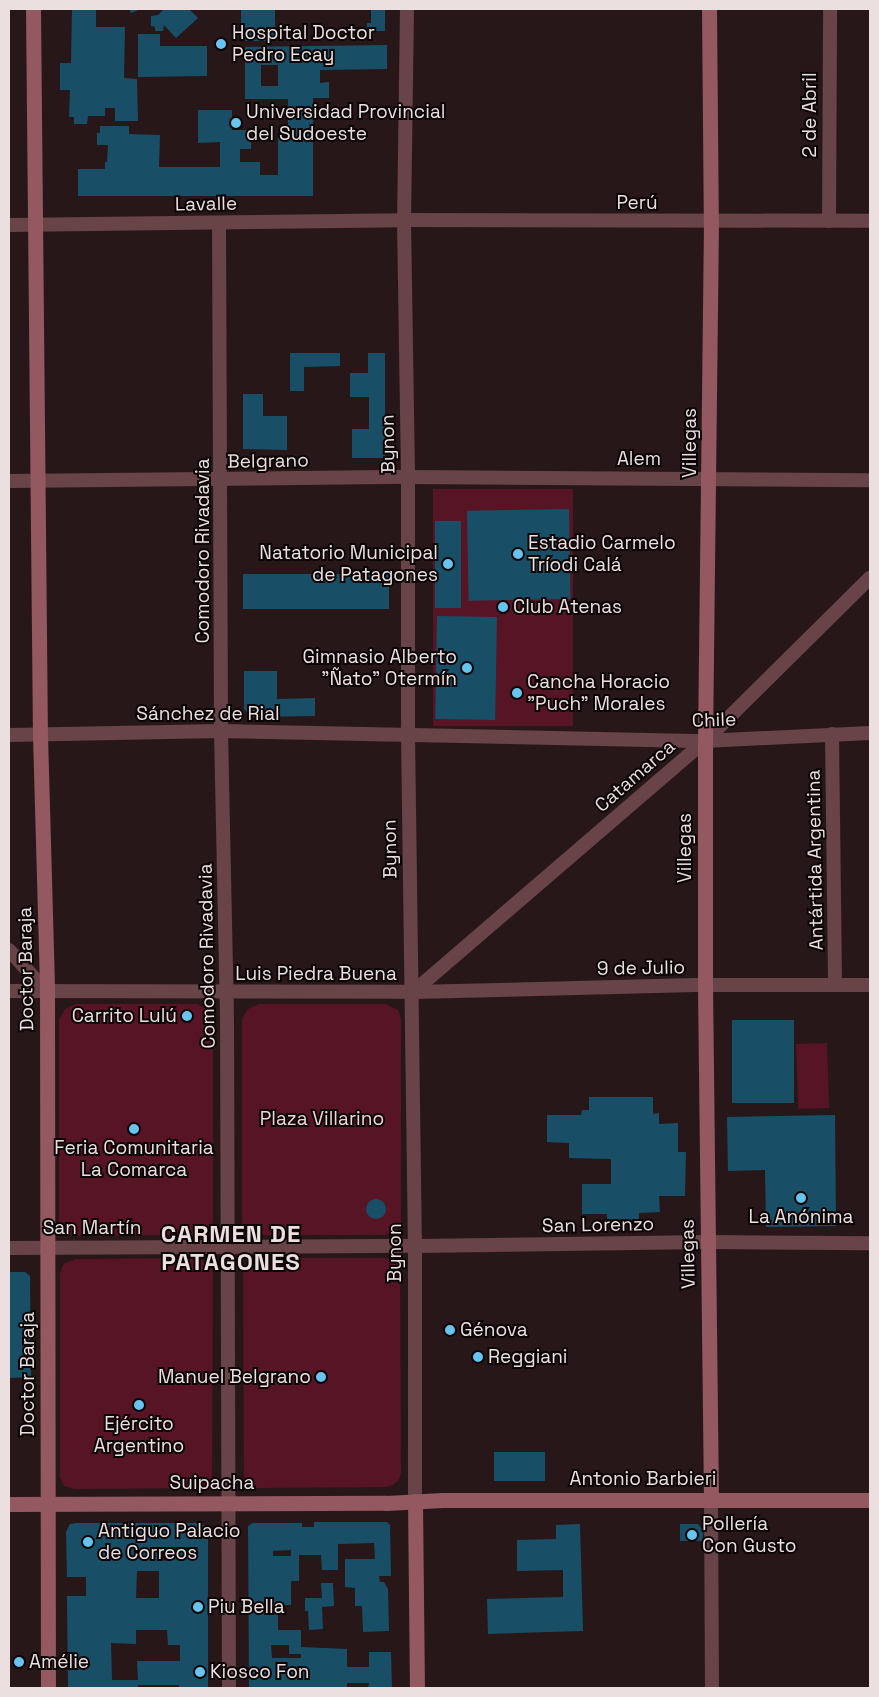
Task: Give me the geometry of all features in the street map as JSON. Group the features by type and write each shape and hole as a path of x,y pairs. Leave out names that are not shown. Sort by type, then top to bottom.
{"street":[{"name":"Doctor Baraja","path":"33,9 40,735 47,992 48,1688"},
{"name":"Bynon","path":"407,9 404,220 408,477 408,735 413,992 417,1688"},
{"name":"Villegas","path":"709,9 711,222 710,478 705,741 705,985 712,1688"},
{"name":"2 de Abril","path":"829,221 830,9"},
{"name":"Lavalle","path":"9,225 404,220"},
{"name":"Perú","path":"404,220 870,221"},
{"name":"Comodoro Rivadavia","path":"219,223 222,480 221,731 227,993 229,1688"},
{"name":"Alem","path":"408,477 870,480"},
{"name":"Belgrano","path":"9,481 408,477"},
{"name":"Catamarca","path":"413,992 705,741 870,578"},
{"name":"Sánchez de Rial","path":"9,735 221,731 408,735"},
{"name":"Chile","path":"408,735 705,741 870,733"},
{"name":"Antártida Argentina","path":"832,734 835,985"},
{"path":"9,950 47,992"},
{"name":"9 de Julio","path":"413,992 705,985 870,985"},
{"name":"Luis Piedra Buena","path":"9,991 413,992"},
{"name":"San Lorenzo","path":"415,1246 708,1242 870,1243"},
{"name":"San Martín","path":"9,1248 415,1246"},
{"name":"Antonio Barbieri","path":"415,1501 870,1500"},
{"name":"Suipacha","path":"9,1504 415,1501"}],"green space":[{"name":"Club Atenas","path":"433,489 573,489 573,726 433,726"},
{"name":"Plaza Villarino","path":"76,1004 197,1004 209,1010 213,1019 213,1221 211,1227 205,1233 197,1235 76,1236 68,1235 61,1230 59,1223 59,1020 65,1009"},
{"name":"Plaza Villarino","path":"259,1004 386,1004 398,1010 401,1019 401,1222 397,1231 385,1235 256,1235 244,1229 242,1221 242,1019 248,1009"},
{"path":"827,1043 829,1108 798,1109 796,1044"},
{"path":"197,1258 210,1264 213,1272 212,1480 205,1486 198,1488 75,1489 64,1486 60,1477 60,1274 62,1267 65,1263 76,1259"},
{"path":"260,1258 385,1258 397,1263 400,1272 401,1473 399,1479 393,1485 386,1487 258,1488 250,1487 244,1482 243,1273 249,1262"}],"building":[{"path":"72,9 96,9 96,27 125,27 124,78 137,79 138,121 115,121 115,108 105,108 105,116 88,116 87,124 74,124 74,117 69,117 70,90 60,90 60,63 71,63"},
{"path":"129,9 141,9 131,13"},
{"path":"164,9 189,9 198,18 176,38 164,25 163,31 155,31 155,27 151,26 151,16 158,15"},
{"path":"241,9 275,9 275,41 241,41"},
{"path":"371,9 385,9 385,31 367,31 367,23 371,23"},
{"path":"138,34 160,34 160,46 207,46 207,76 138,77"},
{"path":"387,45 387,69 320,70 320,83 329,82 329,98 313,98 313,196 78,196 78,169 105,169 108,145 97,145 97,133 100,133 100,126 129,126 129,134 160,135 159,167 220,167 220,142 198,143 198,110 232,110 232,130 251,130 251,149 240,149 240,162 260,162 260,175 278,175 278,137 288,137 288,99 245,99 245,47","holes":["261,65 278,65 278,86 261,86"]},
{"path":"290,353 340,353 340,366 304,367 304,391 290,391"},
{"path":"368,353 385,353 385,458 352,458 352,429 369,429 369,397 350,397 350,373 368,373"},
{"path":"243,394 263,394 263,416 287,416 287,450 243,449"},
{"name":"Estadio Carmelo Tríodi Calá","path":"569,509 571,599 469,601 467,511"},
{"name":"Natatorio Municipal de Patagones","path":"435,521 461,521 461,608 435,608"},
{"path":"243,574 389,574 389,609 243,609"},
{"name":"Gimnasio Alberto \"Ñato\" Otermín","path":"437,616 497,617 495,720 435,719"},
{"path":"244,671 277,671 277,699 315,698 315,716 251,717 244,709"},
{"path":"732,1020 794,1020 794,1103 732,1103"},
{"path":"589,1097 653,1097 653,1114 659,1113 659,1124 678,1123 678,1152 686,1152 685,1196 659,1196 660,1212 639,1213 639,1220 607,1219 607,1214 582,1214 582,1184 611,1184 611,1159 569,1158 569,1143 547,1142 547,1115 581,1115 582,1110 589,1110"},
{"name":"La Anónima","path":"835,1115 836,1226 766,1227 765,1170 728,1171 727,1117"},
{"path":"376,1199 383,1202 386,1209 383,1216 376,1219 369,1216 366,1209 369,1202"},
{"path":"9,1272 25,1272 30,1276 31,1377 9,1378"},
{"path":"494,1452 545,1452 545,1481 494,1481"},
{"path":"314,1522 387,1522 390,1525 391,1576 379,1576 380,1582 384,1582 388,1589 389,1631 363,1632 362,1606 355,1606 355,1588 345,1587 345,1559 375,1559 374,1543 338,1544 338,1570 322,1570 321,1555 299,1555 299,1581 291,1581 291,1605 274,1605 274,1612 278,1612 278,1630 301,1630 301,1647 347,1649 347,1667 369,1667 369,1652 391,1652 392,1688 368,1688 369,1683 347,1683 347,1688 249,1688 248,1526 253,1523 302,1523 302,1527 314,1527","holes":["291,1550 291,1556 273,1556 273,1551","271,1645 289,1645 289,1654 301,1654 301,1658 272,1658"]},
{"path":"202,1523 208,1530 208,1688 179,1688 179,1685 138,1685 138,1688 68,1688 67,1596 86,1596 86,1577 67,1577 66,1532 70,1524","holes":["159,1547 198,1547 198,1552 170,1551 170,1561 159,1560","137,1571 159,1571 159,1598 136,1598","136,1630 167,1630 168,1645 180,1645 180,1661 137,1661 138,1680 112,1680 111,1643 136,1644"]},
{"path":"580,1524 583,1631 488,1634 487,1599 563,1597 563,1570 517,1571 517,1540 556,1539 556,1525"},
{"name":"Pollería Con Gusto","path":"680,1524 698,1524 703,1530 703,1541 680,1541"},
{"path":"321,1583 333,1583 334,1606 322,1607 323,1629 309,1630 308,1611 305,1611 305,1598 322,1598"}],"place":[{"name":"Hospital Doctor Pedro Ecay","path":"221,44"},
{"name":"Universidad Provincial del Sudoeste","path":"236,123"},
{"name":"Estadio Carmelo Tríodi Calá","path":"518,554"},
{"name":"Natatorio Municipal de Patagones","path":"448,564"},
{"name":"Club Atenas","path":"503,607"},
{"name":"Gimnasio Alberto \"Ñato\" Otermín","path":"467,668"},
{"name":"Cancha Horacio \"Puch\" Morales","path":"517,693"},
{"name":"Carrito Lulú","path":"187,1016"},
{"name":"Feria Comunitaria La Comarca","path":"134,1129"},
{"name":"La Anónima","path":"801,1198"},
{"name":"Génova","path":"450,1330"},
{"name":"Reggiani","path":"478,1357"},
{"name":"Manuel Belgrano","path":"321,1377"},
{"name":"Ejército Argentino","path":"139,1405"},
{"name":"Pollería Con Gusto","path":"692,1535"},
{"name":"Antiguo Palacio de Correos","path":"88,1542"},
{"name":"Piu Bella","path":"198,1607"},
{"name":"Amélie","path":"19,1662"},
{"name":"Kiosco Fon","path":"200,1672"}],"district":[{"name":"CARMEN DE PATAGONES","path":"231,1248"}]}
